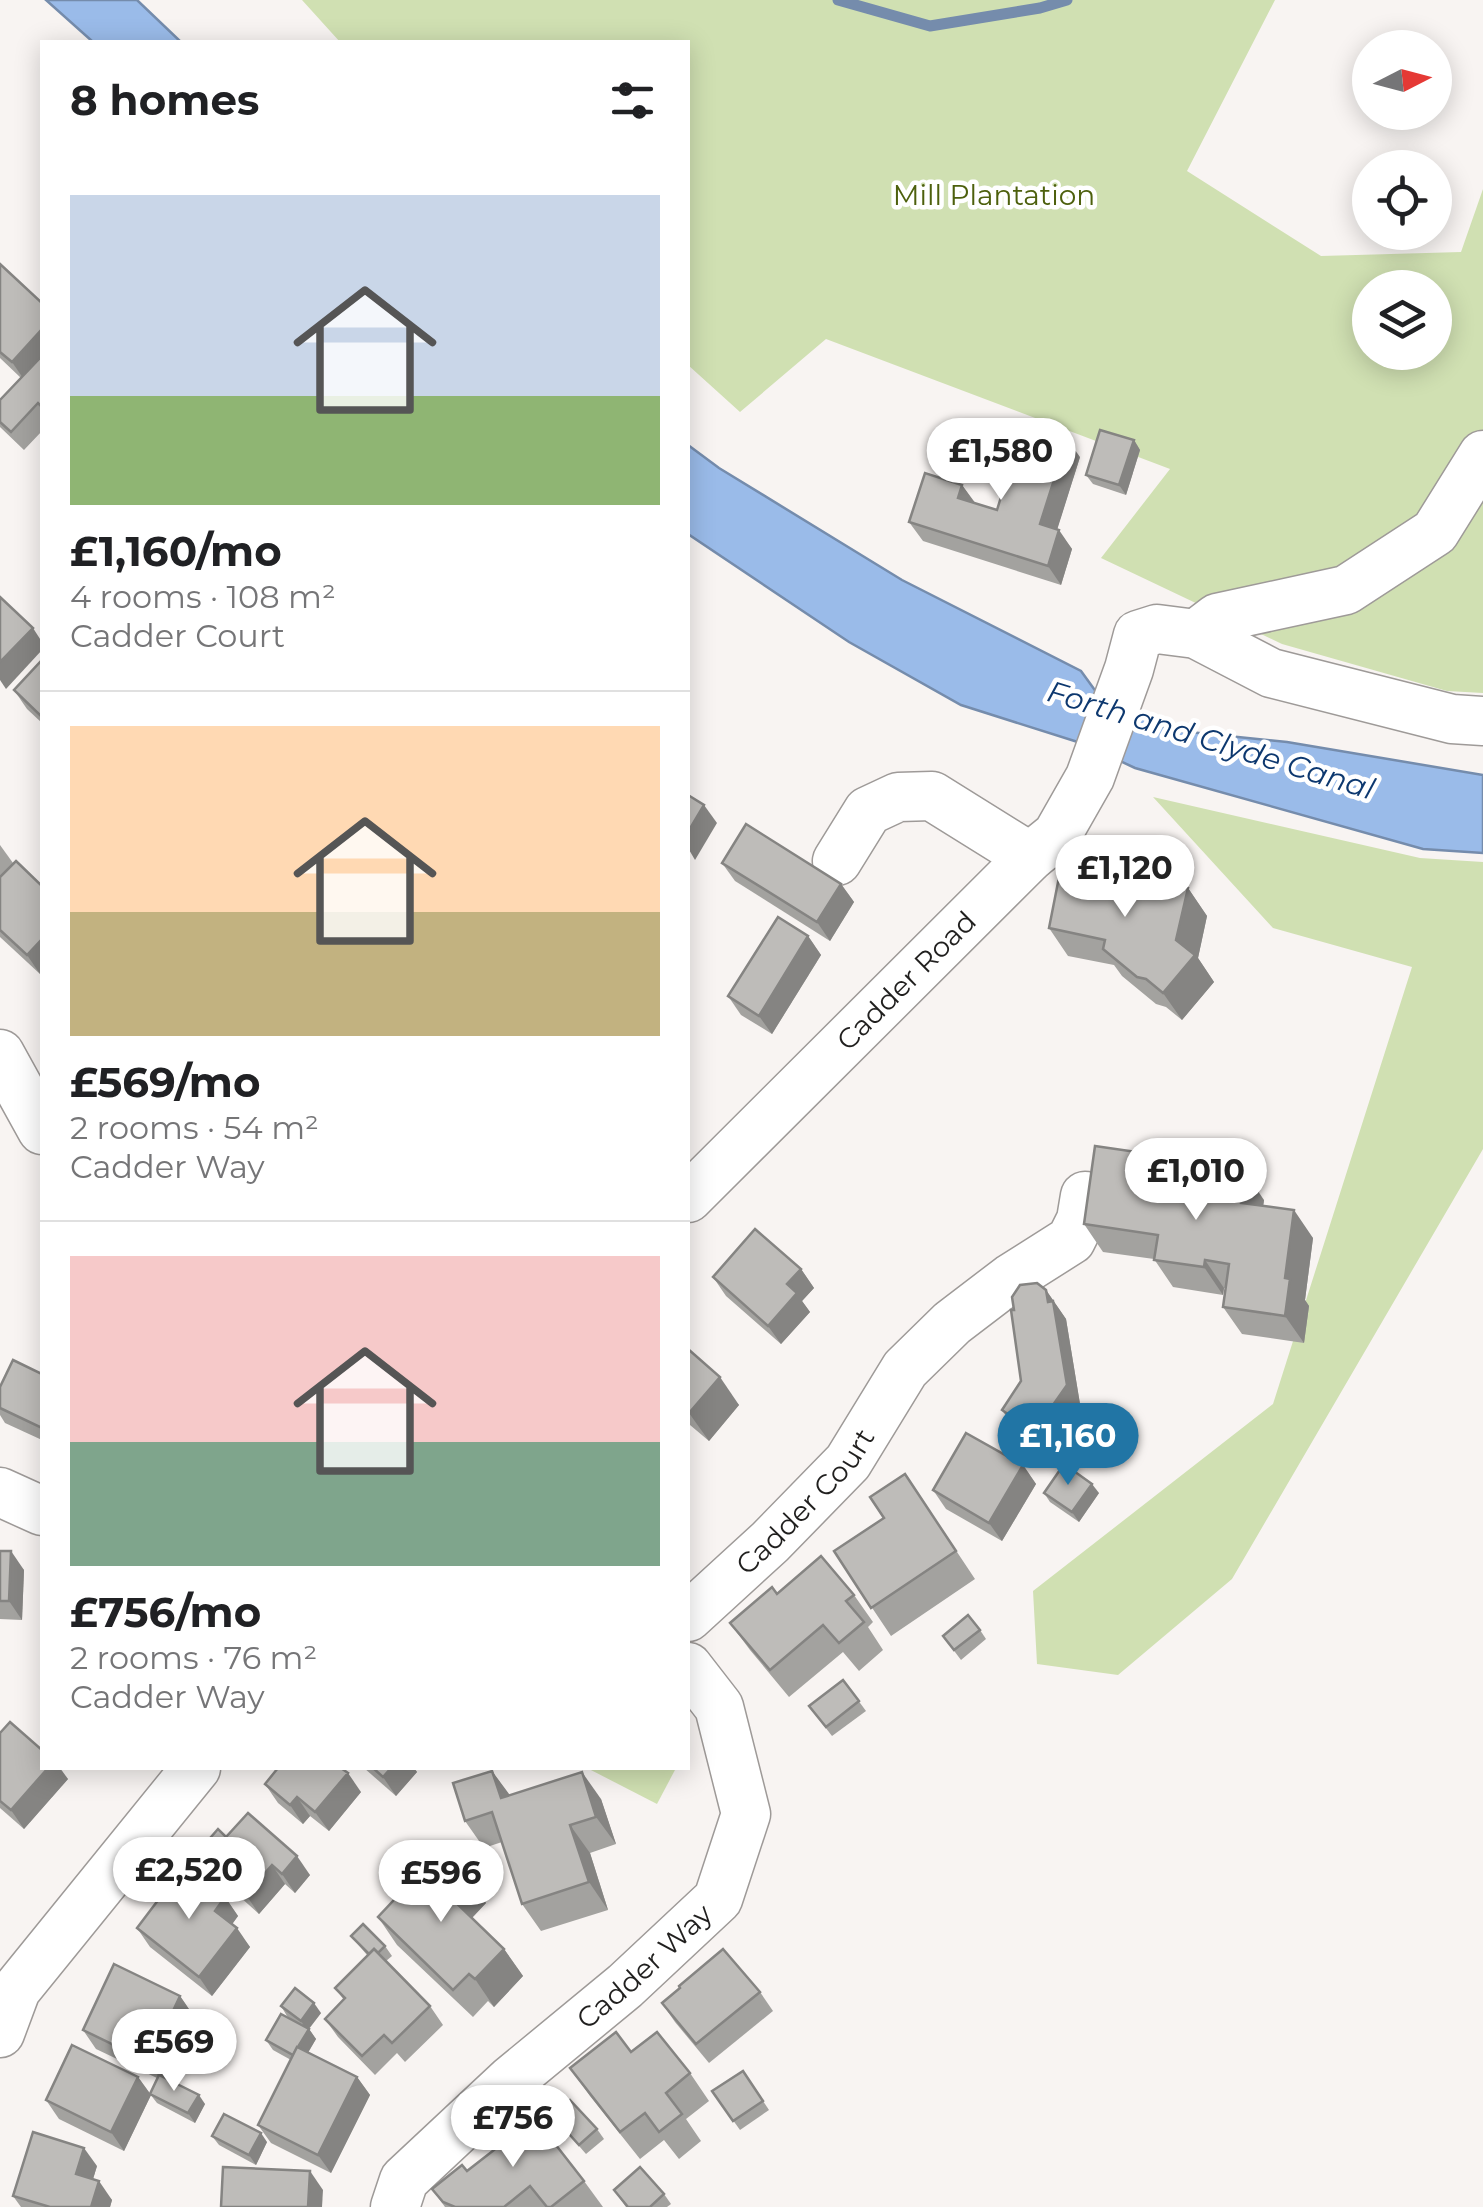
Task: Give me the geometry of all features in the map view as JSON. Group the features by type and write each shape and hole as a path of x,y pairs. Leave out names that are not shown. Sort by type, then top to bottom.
{"street":[{"path":"1196,634 1217,618 1346,590 1434,532 1483,455"},
{"name":"Cadder Road","path":"690,1196 1030,857 1057,836 1090,777 1138,635 1157,629 1196,634 1271,674 1452,719 1483,721"},
{"path":"837,861 868,811 898,797 932,796 1030,857"},
{"path":"0,1054 40,1126"},
{"name":"Cadder Court","path":"690,1615 770,1542 848,1462 905,1370 952,1323 1071,1240 1082,1220 1085,1196"},
{"path":"0,1492 40,1511"},
{"name":"Cadder Way","path":"395,2207 404,2180 511,2080 625,1986 718,1899 746,1814 719,1708 690,1670"},
{"path":"0,2034 16,1990 194,1770"}],"green space":[{"name":"Mill Plantation","path":"302,0 1275,0 1187,171 1321,256 1461,252 1483,189 1483,693 1447,691 1282,644 1101,558 1170,469 826,339 740,412 690,367 690,40 338,40"},
{"path":"1153,797 1420,858 1483,862 1483,1149 1232,1579 1118,1675 1037,1664 1033,1591 1273,1404 1412,967 1273,928"},
{"path":"591,1770 675,1770 657,1804"}],"water":[{"path":"46,0 137,0 179,40 91,40"},
{"name":"Forth and Clyde Canal","path":"690,446 902,580 1081,671 1102,700 1170,730 1287,742 1483,775 1483,853 1423,849 1135,768 1084,744 961,705 849,642 690,535"}],"building":[{"path":"0,264 40,301 40,331 12,362 0,352"},
{"path":"40,358 40,405 11,432 0,422 0,400"},
{"path":"1023,425 1067,439 1040,524 1059,530 1048,566 909,522 925,473 962,485 958,498 997,510"},
{"path":"1100,430 1134,440 1119,485 1086,475"},
{"path":"0,597 33,628 0,662"},
{"path":"40,662 40,715 14,690"},
{"path":"690,796 704,805 690,829"},
{"path":"746,824 841,884 817,922 722,863"},
{"path":"16,861 40,884 40,941 27,955 0,930 0,877"},
{"path":"1062,862 1188,888 1176,940 1195,955 1163,993 1103,949 1105,940 1049,928"},
{"path":"778,917 808,936 759,1016 728,996"},
{"path":"1095,1146 1178,1158 1175,1180 1213,1185 1215,1168 1245,1172 1241,1203 1294,1210 1285,1278 1290,1279 1285,1316 1223,1307 1229,1264 1205,1260 1204,1267 1154,1260 1158,1235 1084,1224"},
{"path":"755,1229 801,1269 787,1284 797,1293 768,1326 713,1277"},
{"path":"1037,1283 1046,1290 1048,1302 1053,1301 1067,1385 1034,1432 1002,1410 1021,1381 1012,1297 1020,1285"},
{"path":"690,1351 720,1377 690,1412"},
{"path":"13,1360 40,1373 40,1427 0,1408 0,1387"},
{"path":"966,1433 1023,1465 989,1523 933,1490"},
{"path":"1064,1464 1092,1484 1072,1512 1044,1493"},
{"path":"905,1474 956,1551 871,1608 834,1551 884,1518 870,1497"},
{"path":"0,1551 11,1551 9,1601 0,1601"},
{"path":"821,1556 854,1595 846,1601 864,1622 839,1643 823,1625 770,1670 730,1623 772,1587 777,1594"},
{"path":"968,1615 980,1630 954,1650 943,1636"},
{"path":"843,1680 859,1701 826,1727 809,1706"},
{"path":"10,1722 40,1748 40,1770 46,1770 11,1810 0,1801 0,1733"},
{"path":"276,1770 348,1773 315,1812 297,1797 290,1805 265,1784"},
{"path":"492,1771 501,1798 582,1772 596,1817 570,1825 589,1882 522,1904 492,1812 465,1821 453,1783"},
{"path":"248,1813 297,1856 282,1874 272,1865 246,1895 198,1852 218,1829 226,1837"},
{"path":"440,1851 466,1876 448,1895 504,1949 475,1979 469,1974 453,1990 378,1917"},
{"path":"184,1866 225,1897 215,1911 237,1928 199,1977 137,1928"},
{"path":"363,1924 385,1946 378,1953 374,1949 369,1954 351,1936"},
{"path":"374,1949 430,2006 392,2043 384,2035 362,2056 325,2019 345,1998 335,1988"},
{"path":"723,1949 760,1992 696,2044 662,2003"},
{"path":"114,1964 180,1996 149,2062 83,2030"},
{"path":"295,1988 314,2003 301,2021 281,2006"},
{"path":"281,2014 309,2029 293,2055 266,2040"},
{"path":"616,2032 631,2052 657,2032 690,2073 666,2093 682,2114 659,2132 645,2113 620,2132 570,2068"},
{"path":"72,2045 138,2077 111,2132 46,2100"},
{"path":"297,2047 357,2077 318,2155 258,2125"},
{"path":"743,2071 763,2101 733,2121 712,2091"},
{"path":"159,2075 199,2095 188,2113 150,2094"},
{"path":"570,2100 597,2129 579,2145 553,2116"},
{"path":"527,2108 584,2181 551,2207 530,2186 504,2207 455,2207 443,2202 432,2189 462,2165 467,2171 494,2150 487,2140"},
{"path":"224,2114 261,2133 249,2155 212,2136"},
{"path":"33,2132 84,2148 76,2174 99,2181 91,2207 50,2207 13,2196"},
{"path":"223,2167 310,2171 308,2207 221,2207"},
{"path":"640,2167 664,2194 650,2207 628,2207 614,2190"}],"waterway":[{"path":"838,0 930,26 1067,0"}]}
